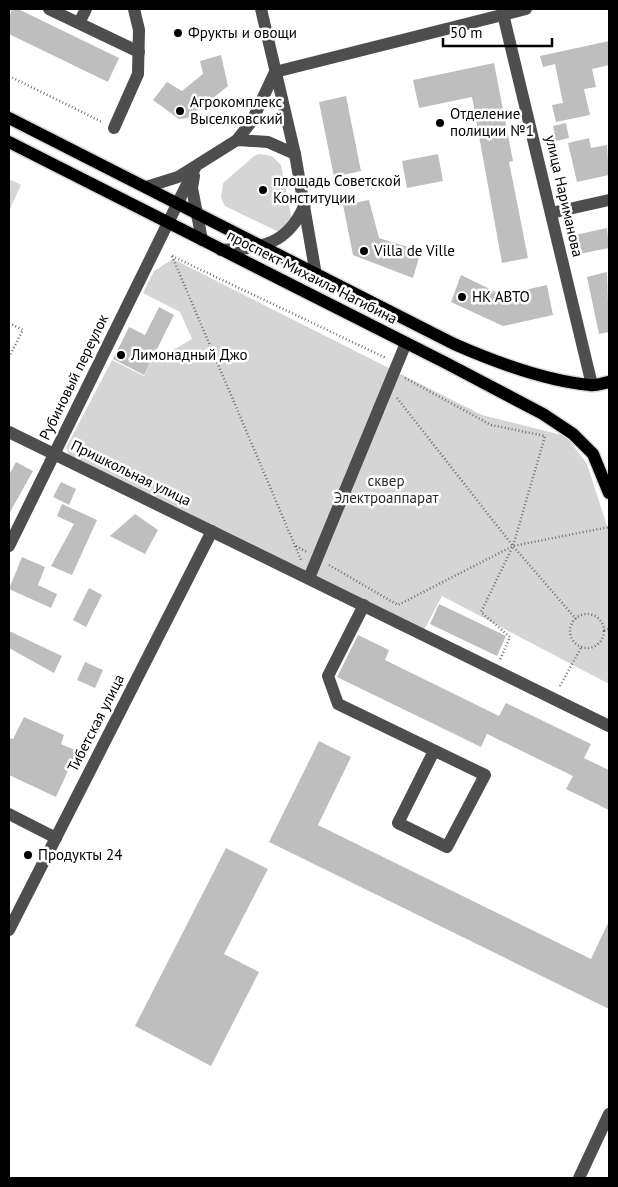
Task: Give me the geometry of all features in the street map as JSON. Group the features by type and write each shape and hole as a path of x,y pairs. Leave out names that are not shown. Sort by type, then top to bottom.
{"main road":[{"name":"проспект Михаила Нагибина","path":"9,118 454,344 494,361 536,374 592,385"},
{"name":"проспект Михаила Нагибина","path":"9,142 543,414 573,434 593,454 609,493"},
{"path":"592,385 609,382"}],"street":[{"path":"49,9 139,52"},
{"path":"78,23 86,9"},
{"path":"114,128 138,74 139,30 134,9"},
{"path":"261,9 295,154 316,275"},
{"path":"275,72 526,9"},
{"name":"улица Нариманова","path":"504,14 592,385"},
{"path":"146,187 178,177 237,140 252,121 275,72"},
{"path":"237,140 268,142 295,154"},
{"path":"167,222 195,168"},
{"path":"195,168 192,188 202,240"},
{"path":"551,213 609,200"},
{"path":"222,250 250,249 276,241 298,221 304,204"},
{"name":"Рубиновый переулок","path":"9,546 167,222"},
{"path":"309,578 406,343"},
{"name":"Пришкольная улица","path":"9,432 609,726"},
{"name":"Тибетская улица","path":"9,930 212,531"},
{"path":"364,606 328,676 338,704 485,775 447,847 398,823 434,751"},
{"path":"9,814 56,838"},
{"path":"579,1178 609,1114"}],"path":[{"path":"9,76 114,128"},
{"path":"155,247 395,368 491,425 544,436 513,546 481,612 510,637 496,670"},
{"path":"172,256 309,578"},
{"path":"9,322 23,330 9,356"},
{"path":"388,386 513,546 576,619"},
{"path":"295,545 398,605 513,546 609,528"},
{"path":"585,614 591,614 600,620 604,630 601,640 597,644 582,646 573,640 571,629 576,619 585,614"},
{"path":"604,630 609,628"},
{"path":"553,699 582,646"}],"green space":[{"path":"259,154 272,156 281,165 292,220 279,232 225,206 221,198 223,183 254,156"},
{"path":"9,179 21,185 9,211"},
{"name":"cквер Электроаппарат","path":"173,259 482,415 566,436 587,464 609,532 609,684 442,596 423,632 71,459 66,448 112,360 144,376 154,355 161,357 192,339 180,312 143,293 154,271"}],"building":[{"path":"12,9 18,9 119,58 108,82 9,34 9,16"},
{"path":"609,41 609,65 592,69 596,87 584,89 590,115 556,122 552,105 563,103 555,64 543,67 540,56"},
{"path":"221,55 228,86 188,118 179,119 153,100 167,82 182,91 203,74 200,61"},
{"path":"494,63 513,161 509,162 528,258 502,263 472,97 419,108 413,80"},
{"path":"346,96 361,171 334,177 319,102"},
{"path":"566,123 569,138 556,141 553,126"},
{"path":"589,138 591,148 607,145 609,175 577,182 568,143"},
{"path":"438,154 443,181 407,188 402,161"},
{"path":"369,200 379,238 421,251 413,278 353,255 343,205"},
{"path":"607,228 609,248 579,254 575,235"},
{"path":"607,272 609,332 599,334 587,277"},
{"path":"461,275 502,295 547,285 553,315 503,326 451,302"},
{"name":"Лимонадный Джо","path":"159,307 174,315 144,375 113,359 129,327 145,335"},
{"path":"16,462 33,471 9,514 9,475"},
{"path":"61,482 76,489 69,505 53,497"},
{"path":"62,504 97,520 72,575 51,566 74,524 57,516"},
{"path":"135,514 158,530 145,554 110,536"},
{"path":"22,557 45,567 38,585 57,594 51,608 9,589"},
{"path":"89,588 102,595 86,627 73,620"},
{"path":"439,604 506,636 497,656 430,624"},
{"path":"9,631 62,656 54,673 9,648"},
{"path":"358,635 389,650 385,660 499,716 506,703 591,744 584,758 609,770 609,810 566,789 573,776 487,734 481,747 337,677"},
{"path":"85,662 103,670 95,688 77,680"},
{"path":"24,717 64,735 61,744 77,751 56,797 9,775 9,738 13,739"},
{"path":"319,741 351,757 318,825 591,959 609,921 609,1009 269,842"},
{"path":"226,848 268,869 224,954 259,972 211,1066 135,1026"}],"place":[{"name":"Фрукты и овощи","path":"178,33"},
{"name":"Агрокомплекс Выселковский","path":"180,111"},
{"name":"Отделение полиции №1","path":"440,123"},
{"name":"площадь Советской Конституции","path":"263,190"},
{"name":"Villa de Ville","path":"364,251"},
{"name":"НК АВТО","path":"462,297"},
{"name":"Лимонадный Джо","path":"121,355"},
{"name":"Продукты 24","path":"28,855"}]}
